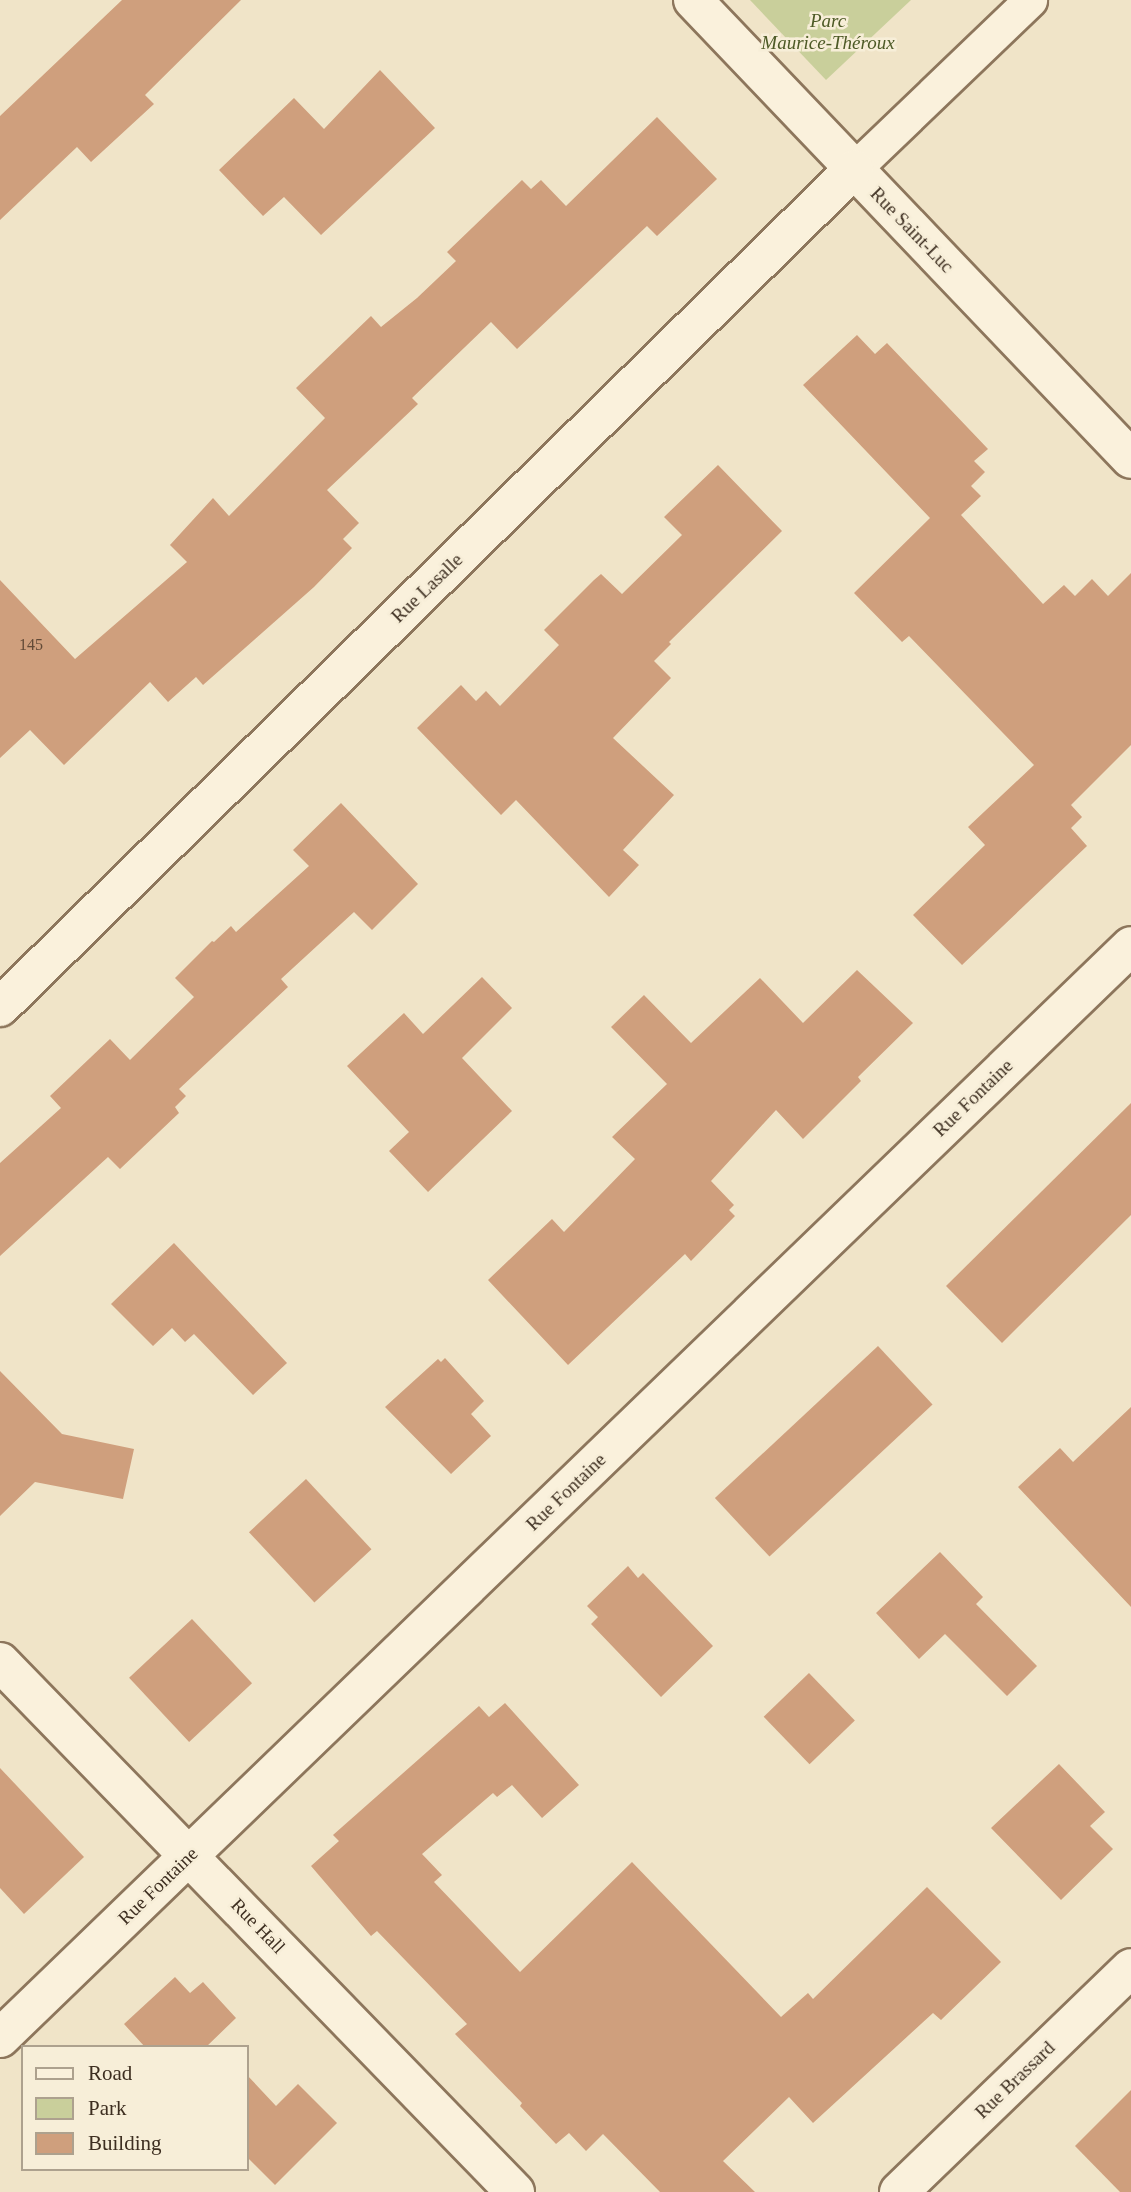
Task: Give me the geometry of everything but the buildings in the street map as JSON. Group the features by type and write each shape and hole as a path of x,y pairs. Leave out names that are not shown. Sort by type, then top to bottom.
{"street":[{"name":"Rue Saint-Luc","path":"693,0 1131,459"},
{"name":"Rue Lasalle","path":"0,1007 854,169"},
{"name":"Rue Fontaine","path":"0,2038 1131,946"},
{"name":"Rue Hall","path":"0,1662 515,2192"},
{"name":"Rue Brassard","path":"899,2192 1131,1968"}],"lane":[{"path":"854,169 1030,0"}],"green space":[{"name":"Parc Maurice-Théroux","path":"750,0 911,0 826,80"}]}
